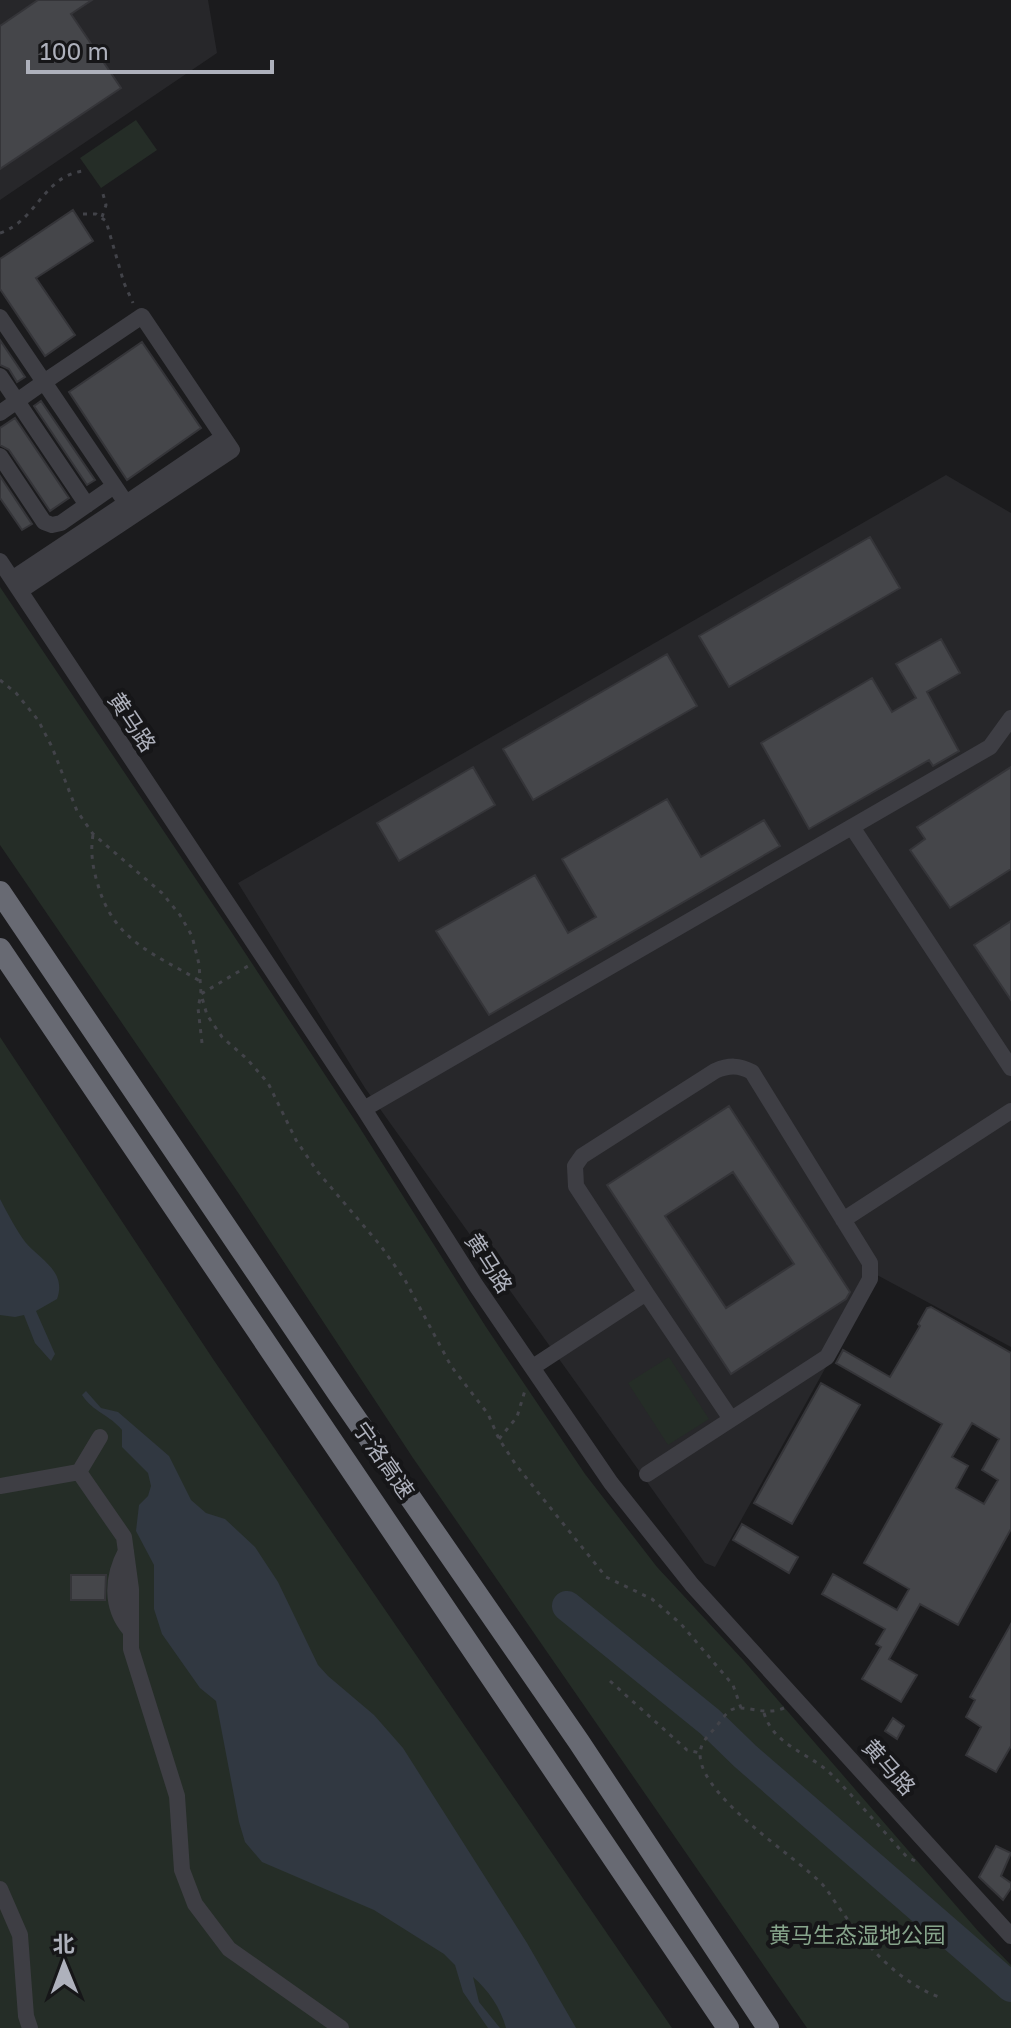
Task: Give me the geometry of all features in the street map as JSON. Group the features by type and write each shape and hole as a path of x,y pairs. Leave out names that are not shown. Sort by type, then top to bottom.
{"highway":[{"name":"宁洛高速","path":"0,892 329,1380 579,1742 768,2028"},
{"name":"宁洛高速","path":"0,949 728,2028"}],"street":[{"path":"0,413 142,316 232,450 16,585"},
{"path":"0,317 126,503"},
{"path":"0,376 87,505"},
{"path":"16,585 126,503 223,437"},
{"path":"0,456 44,522 57,525 114,486"},
{"name":"黄马路","path":"0,561 364,1109 475,1284 611,1483 692,1585 1011,1936"},
{"path":"364,1109 990,747 1011,718"},
{"path":"852,827 1011,1068"},
{"path":"647,1474 827,1357 870,1279 871,1268 752,1072 734,1066 721,1068 582,1156 575,1166 573,1180 731,1419"},
{"path":"843,1220 1011,1111"},
{"path":"536,1371 646,1293"},
{"path":"0,1486 79,1472 100,1437"},
{"path":"79,1472 124,1537 127,1549 116,1577 116,1606 119,1617 130,1630 134,1660 177,1796 182,1870 195,1904 229,1949 341,2028"},
{"path":"0,1889 20,1935 26,2016 30,2028"}],"path":[{"path":"0,233 24,221 60,178 83,171"},
{"path":"102,217 106,205 103,194"},
{"path":"83,214 102,217 109,226 124,283 142,316"},
{"path":"0,680 16,693 38,720 77,811 93,834 162,893 180,915 192,936 207,1015 222,1037 268,1083 296,1140 317,1171 380,1245 405,1280 451,1366 488,1414 516,1465 606,1577 652,1599 681,1624 733,1685 741,1708"},
{"path":"93,834 94,872 110,918 136,943 200,981"},
{"path":"202,1043 198,1008 201,994 262,956"},
{"path":"499,1439 517,1417 523,1392 536,1371"},
{"path":"610,1681 687,1750 700,1753"},
{"path":"797,1698 785,1707 764,1713 732,1709 702,1743 703,1769 741,1817 825,1887 855,1929 898,1975 916,1988 939,1997"},
{"path":"764,1713 767,1725 776,1736 830,1774 907,1857 917,1862"}],"shaded area":[{"path":"0,0 208,0 217,53 0,200"},
{"path":"946,475 1011,513 1011,1347 877,1275 715,1567 705,1563 365,1088 238,883"},
{"path":"0,1199 22,1238 56,1274 57,1299 36,1311 55,1354 51,1361 35,1343 24,1315 0,1315"},
{"path":"86,1391 101,1408 118,1412 169,1456 191,1500 206,1513 225,1519 255,1547 278,1582 318,1665 374,1715 403,1748 527,1943 576,2028 506,2028 493,2000 473,1977 479,2002 500,2028 488,2028 463,1992 455,1965 444,1954 374,1910 262,1862 245,1842 216,1701 200,1688 162,1634 154,1609 154,1565 136,1531 139,1505 148,1496 151,1486 148,1473 122,1447 122,1430 82,1395"}],"green space":[{"path":"136,120 157,150 101,188 80,158"},
{"name":"黄马生态湿地公园","path":"0,587 230,930 486,1327 585,1474 657,1567 744,1661 1011,1965 1011,2028 807,2028 413,1458 239,1194 0,845"},
{"path":"0,1037 213,1359 672,2028 0,2028"},
{"path":"669,1357 709,1419 668,1445 628,1383"}],"building":[{"path":"38,0 92,0 71,14 121,88 0,169 0,26"},
{"path":"73,210 93,241 36,278 75,335 45,356 0,289 0,259"},
{"path":"0,340 25,377 17,382 9,369 0,365"},
{"path":"142,342 201,428 127,480 69,392"},
{"path":"41,401 95,480 87,485 34,406"},
{"path":"15,418 69,498 50,511 9,450 0,445 0,428"},
{"path":"0,476 32,524 22,530 0,498"},
{"path":"870,537 900,588 729,687 699,636"},
{"path":"941,639 960,673 927,692 959,751 933,766 929,760 809,829 761,743 872,678 892,712 916,698 896,664"},
{"path":"667,654 697,706 533,800 503,749"},
{"path":"473,767 495,805 399,861 377,823"},
{"path":"1011,767 1011,869 950,908 910,850 925,839 917,827"},
{"path":"667,799 701,857 764,820 780,846 489,1015 436,931 535,875 568,933 596,917 562,859"},
{"path":"1011,921 1011,1000 974,945"},
{"path":"729,1106 850,1292 846,1299 731,1374 607,1185","holes":["733,1172 794,1264 726,1308 665,1216"]},
{"path":"931,1307 1011,1353 1011,1529 958,1625 920,1604 889,1659 917,1675 901,1702 862,1679 881,1647 876,1644 885,1629 822,1594 833,1574 897,1610 909,1589 864,1563 942,1424 836,1363 843,1350 890,1377 927,1308","holes":["972,1423 999,1439 982,1470 998,1480 984,1504 956,1488 968,1466 952,1457"]},
{"path":"821,1383 860,1405 792,1524 754,1503"},
{"path":"742,1524 798,1557 789,1573 733,1540"},
{"path":"71,1575 106,1575 105,1600 71,1600"},
{"path":"1011,1624 1011,1746 996,1772 966,1755 981,1727 966,1717 975,1700 970,1697"},
{"path":"893,1718 904,1726 897,1739 885,1731"},
{"path":"996,1846 1011,1853 1001,1876 1011,1883 1003,1900 979,1877"}],"waterway":[{"path":"567,1606 710,1722 1011,1987"}]}
